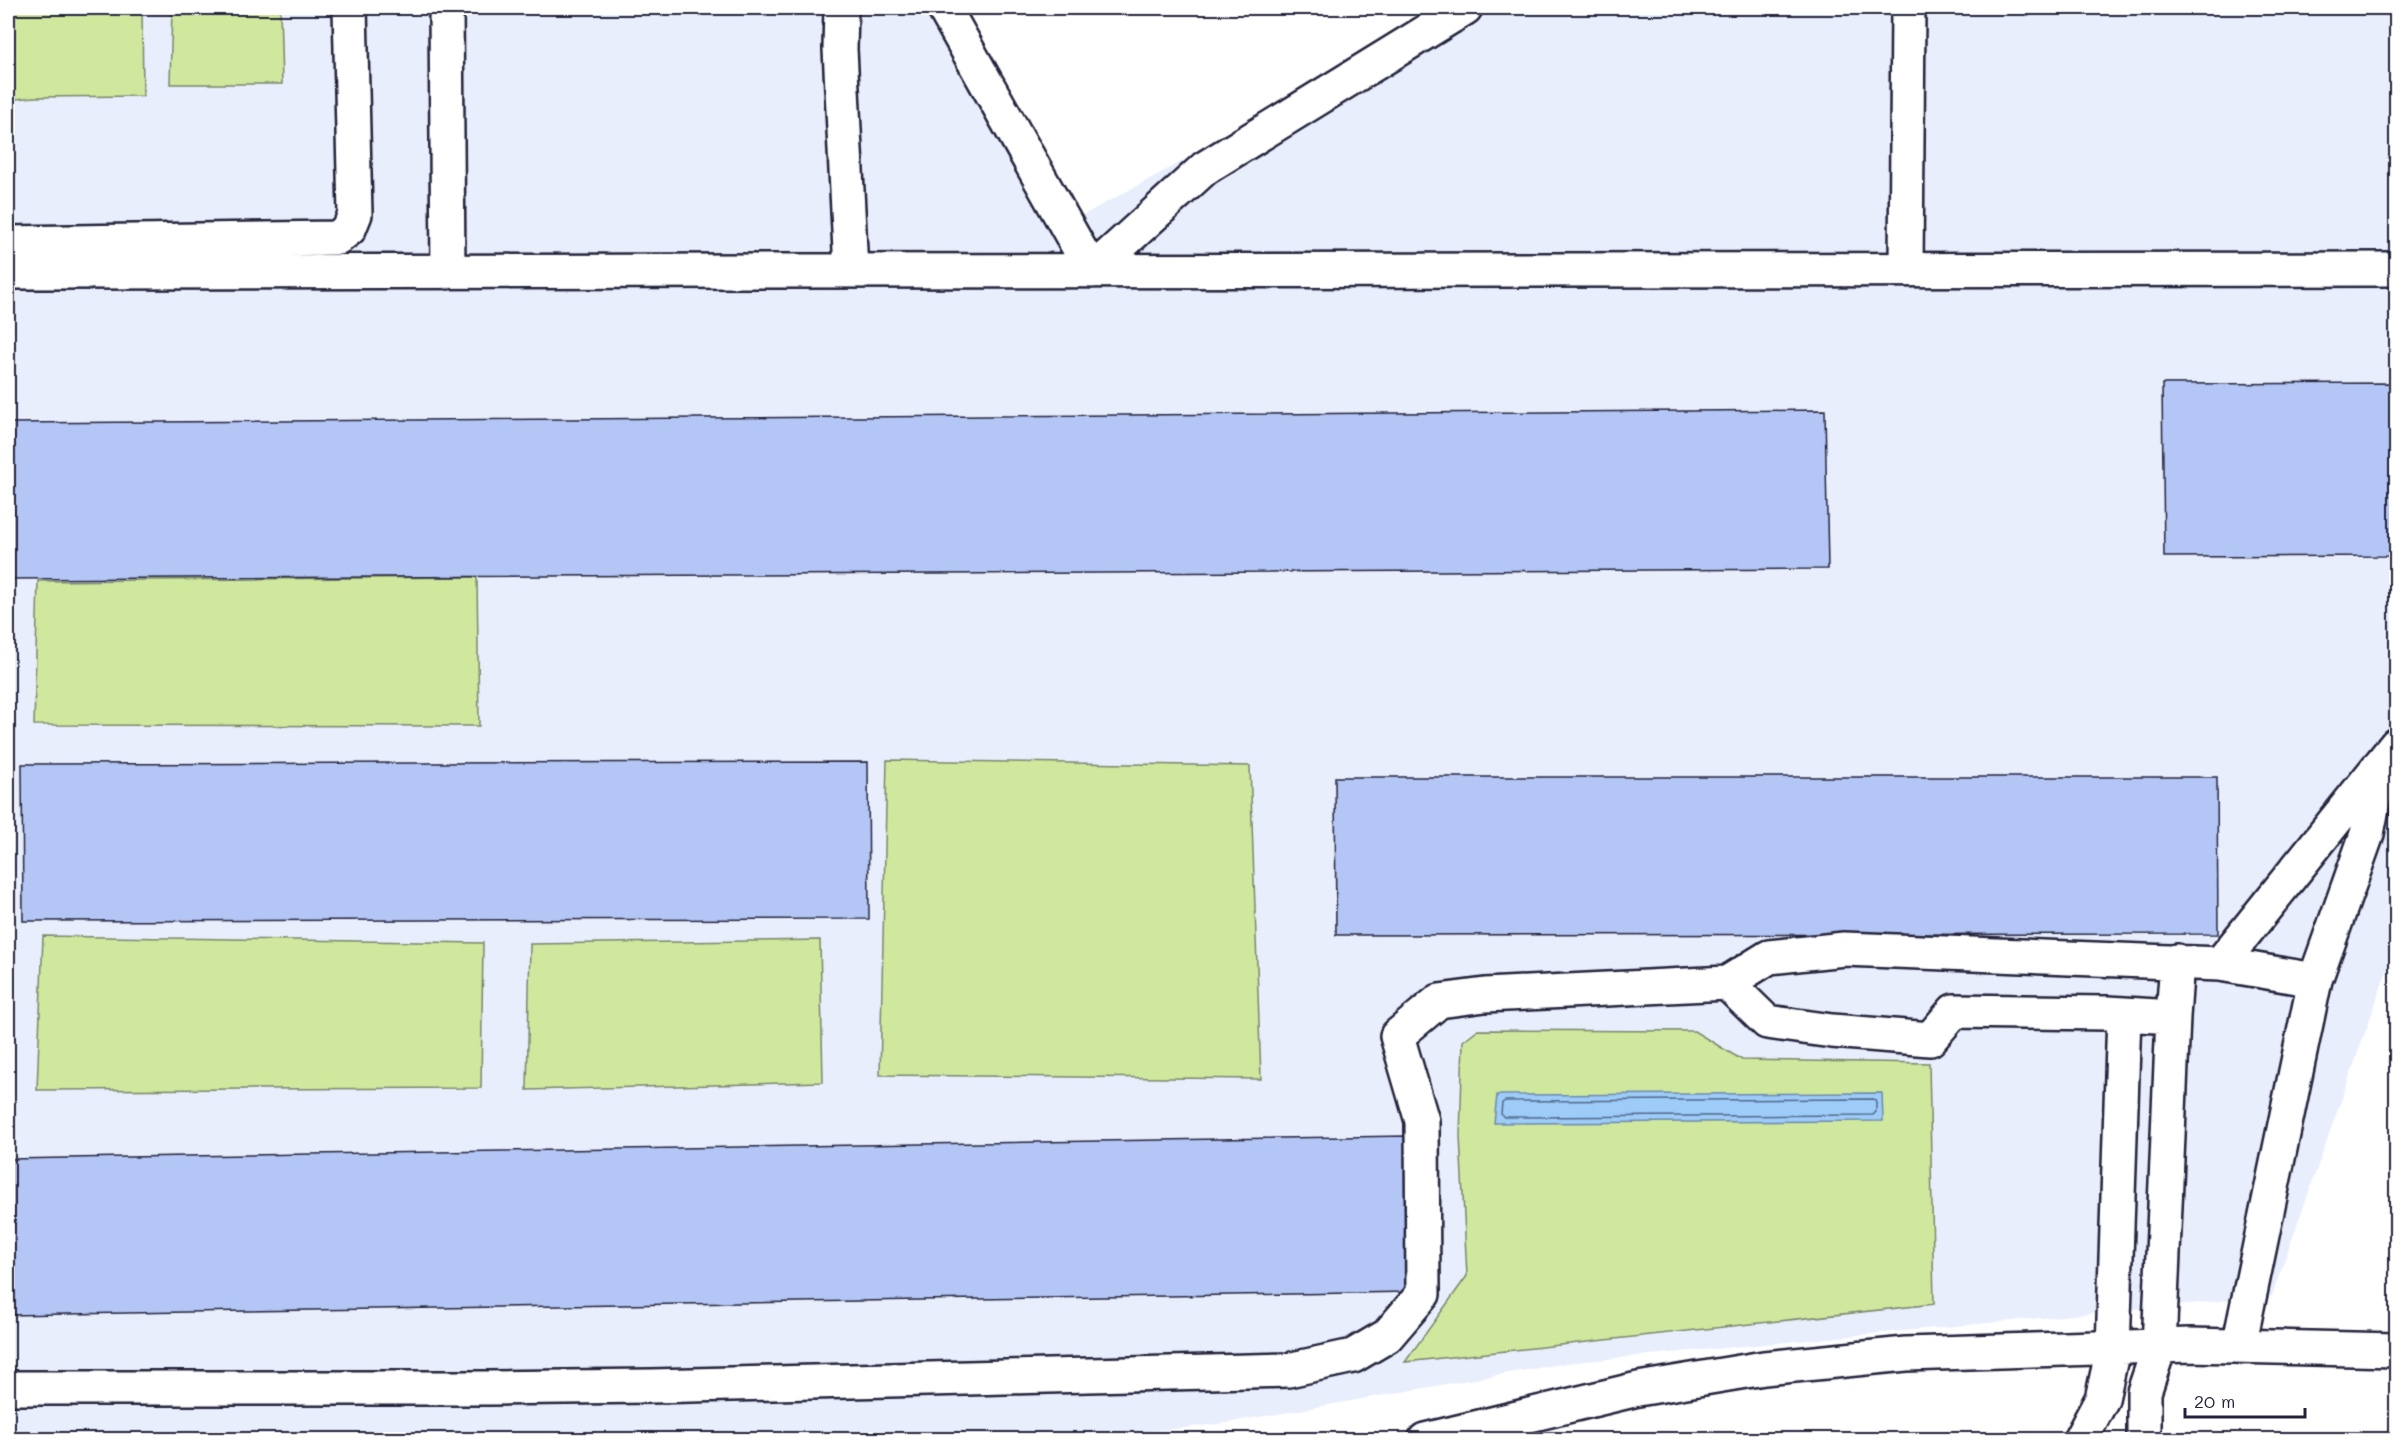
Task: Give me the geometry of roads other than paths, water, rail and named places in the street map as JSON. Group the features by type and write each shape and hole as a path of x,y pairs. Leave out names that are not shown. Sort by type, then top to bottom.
{"street":[{"path":"8,243 337,238 349,229 355,214 350,8"},
{"path":"446,8 448,272"},
{"path":"841,8 840,49 851,271"},
{"path":"944,8 1092,270"},
{"path":"1092,270 1205,168 1465,8"},
{"path":"1906,269 1908,8"},
{"path":"8,272 2397,269"},
{"path":"2220,964 2388,755"},
{"path":"2239,1346 2315,980 2367,834 2388,755"},
{"path":"8,1388 487,1388 789,1384 1288,1370 1353,1356 1387,1336 1424,1294 1422,1121 1397,1036 1439,1001 1485,995 1727,983 1769,957 1844,949 1979,956 2177,961 2220,964 2315,980"},
{"path":"2144,1440 2144,1392 2158,1347 2177,961"},
{"path":"1727,983 1767,1022 1832,1031 1930,1039 1954,1011 2173,1017"},
{"path":"2080,1440 2102,1399 2113,1349 2124,1014"},
{"path":"1425,1440 1638,1389 1764,1368 1906,1354 2190,1345 2397,1350"}],"water":[{"path":"1882,1093 1883,1121 1494,1123 1497,1095"}]}
